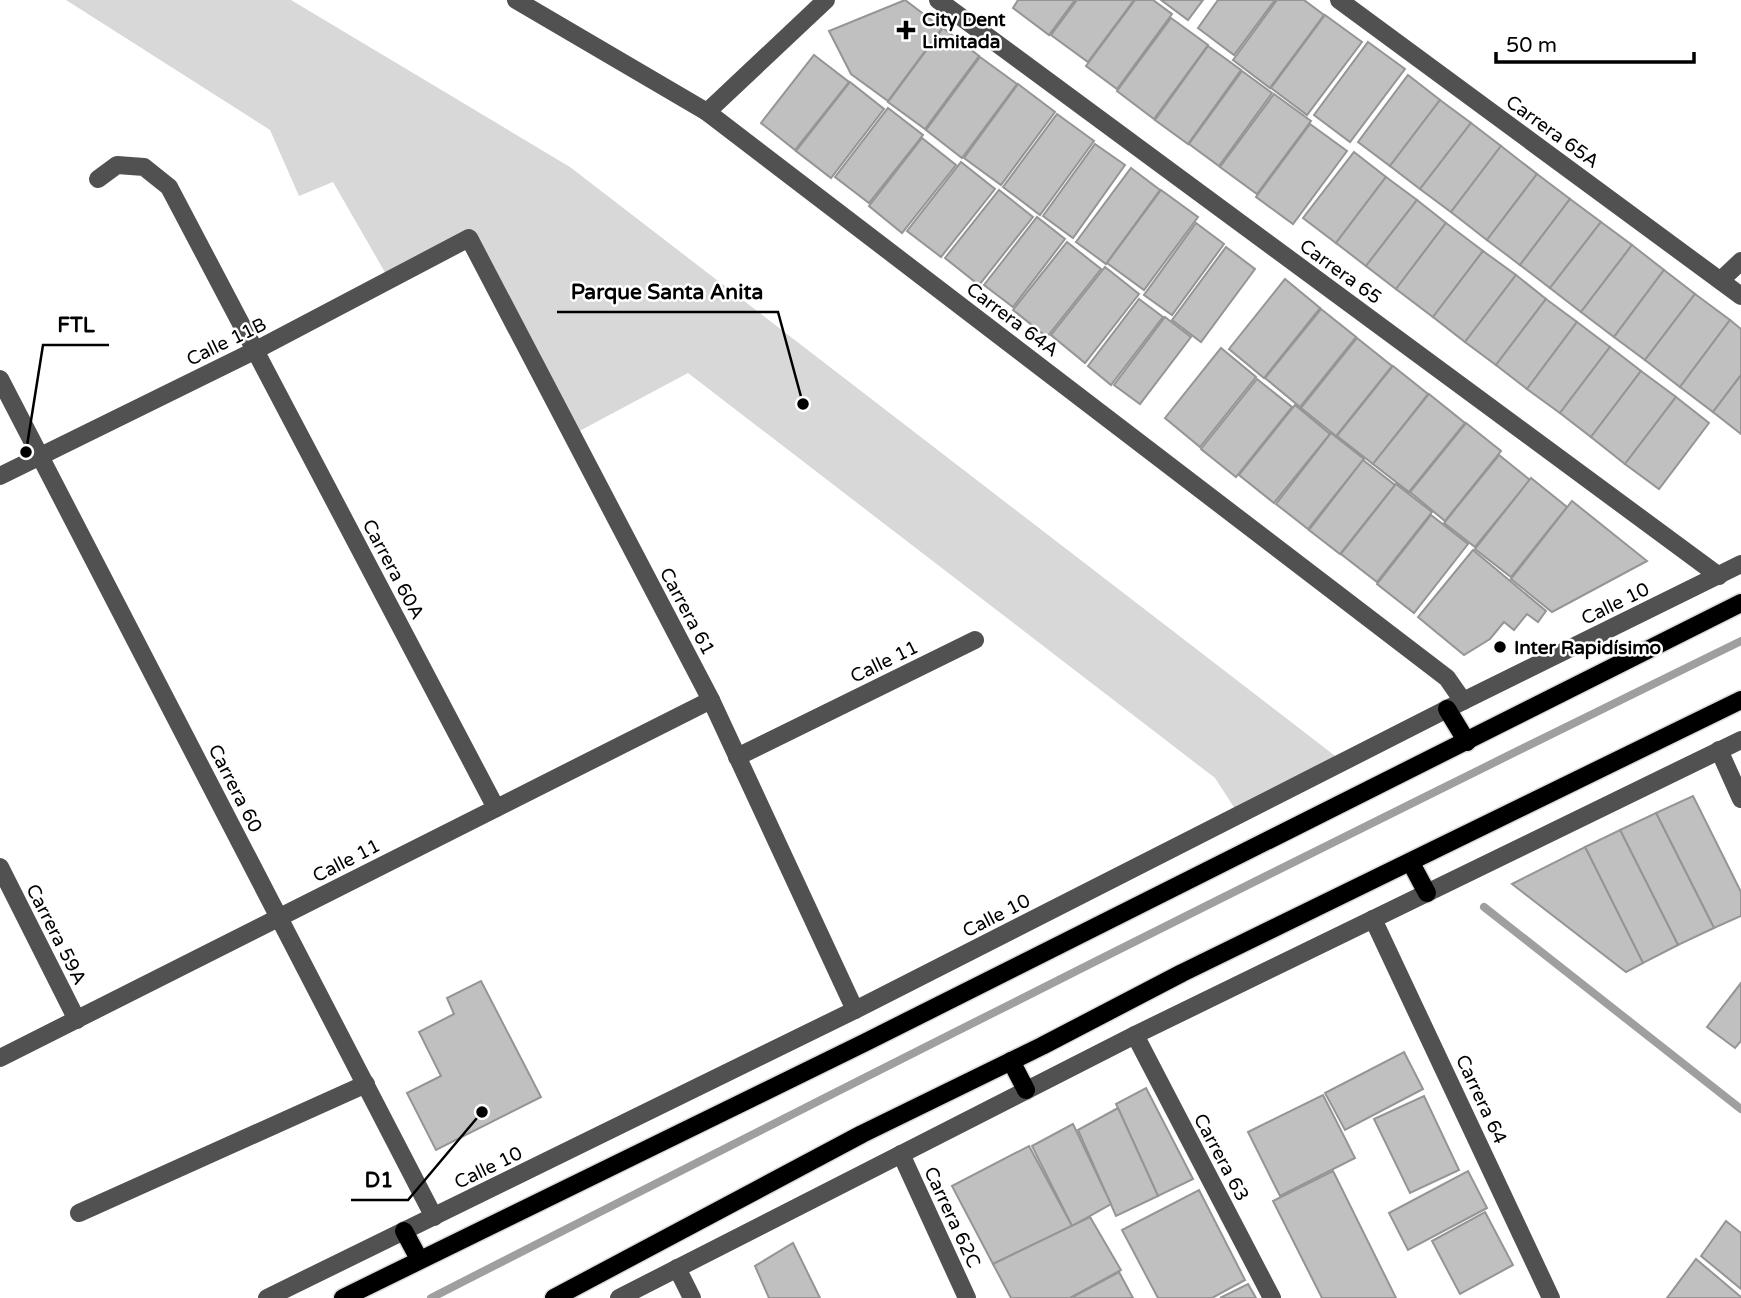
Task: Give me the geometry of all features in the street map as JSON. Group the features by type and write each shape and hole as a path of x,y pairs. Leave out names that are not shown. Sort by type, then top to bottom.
{"main road":[{"path":"343,1298 878,1036 1741,603"},
{"path":"554,1298 862,1134 1012,1061 1182,973 1741,700"},
{"path":"1455,705 1467,742"},
{"path":"1411,863 1427,893"},
{"path":"1012,1061 1026,1090"},
{"path":"404,1231 419,1259"}],"street":[{"name":"Carrera 64A","path":"516,0 708,111 1447,678 1455,705"},
{"path":"708,111 826,0"},
{"name":"Carrera 65","path":"938,0 1719,576"},
{"name":"Carrera 65A","path":"1339,0 1741,296"},
{"name":"Carrera 60A","path":"98,179 117,165 144,167 169,187 496,808"},
{"name":"Calle 11B","path":"0,476 256,350 469,239"},
{"name":"Carrera 61","path":"469,239 711,700 855,1010"},
{"path":"1721,280 1741,261"},
{"name":"Carrera 60","path":"0,379 434,1217"},
{"name":"Calle 10","path":"267,1298 855,1010 1455,705 1741,564"},
{"name":"Calle 11","path":"737,757 975,640"},
{"name":"Calle 11","path":"0,1058 711,700"},
{"path":"619,1298 1135,1035 1741,740"},
{"path":"1719,750 1741,799"},
{"name":"Carrera 59A","path":"0,867 77,1020"},
{"name":"Carrera 64","path":"1373,919 1551,1298"},
{"name":"Carrera 63","path":"1135,1035 1272,1298"},
{"path":"79,1213 366,1084"},
{"name":"Carrera 62C","path":"901,1154 967,1298"},
{"path":"677,1268 692,1298"}],"shaded area":[{"path":"66,0 291,0 570,167 1343,762 1239,815 1215,778 688,373 572,435 469,239 390,281 333,182 299,196 270,130"}],"building":[{"path":"905,0 942,28 888,101 851,74 829,31"},
{"path":"1018,0 1075,0 1049,35 1013,8"},
{"path":"1077,0 1134,0 1088,62 1051,35"},
{"path":"1135,0 1153,0 1172,14 1117,89 1086,66"},
{"path":"1161,0 1203,0 1188,20"},
{"path":"1218,0 1275,0 1234,55 1198,28"},
{"path":"1277,0 1304,0 1324,15 1270,88 1233,60"},
{"path":"1325,15 1362,42 1307,115 1271,88"},
{"path":"1171,18 1208,45 1154,119 1117,91"},
{"path":"943,28 979,56 925,129 888,102"},
{"path":"1368,42 1405,69 1350,142 1314,115"},
{"path":"1208,46 1241,70 1188,144 1155,120"},
{"path":"814,55 849,82 795,150 761,123"},
{"path":"980,57 1017,84 962,158 926,130"},
{"path":"1242,71 1272,93 1219,166 1189,144"},
{"path":"1408,75 1440,100 1390,166 1358,142"},
{"path":"850,82 884,109 831,178 796,151"},
{"path":"1018,84 1055,112 1001,185 964,158"},
{"path":"1274,94 1311,121 1257,194 1220,167"},
{"path":"1440,100 1471,123 1420,189 1390,166"},
{"path":"888,108 923,135 869,203 835,177"},
{"path":"1057,114 1094,141 1040,215 1003,187"},
{"path":"1471,123 1501,146 1451,212 1420,189"},
{"path":"1310,124 1347,151 1293,224 1256,197"},
{"path":"922,138 956,165 902,233 869,206"},
{"path":"1095,144 1125,165 1073,238 1043,216"},
{"path":"1501,146 1537,174 1487,240 1451,212"},
{"path":"1354,152 1386,177 1336,243 1303,218"},
{"path":"961,162 995,189 941,257 907,231"},
{"path":"1131,168 1160,190 1106,264 1076,242"},
{"path":"1537,174 1570,199 1520,265 1487,240"},
{"path":"1386,177 1417,200 1366,266 1336,243"},
{"path":"999,190 1033,217 979,285 945,258"},
{"path":"1161,190 1198,217 1144,290 1107,263"},
{"path":"1570,199 1601,222 1550,288 1520,265"},
{"path":"1417,200 1446,223 1396,289 1366,266"},
{"path":"1037,217 1065,239 1013,307 984,285"},
{"path":"1601,222 1632,245 1581,312 1550,288"},
{"path":"1196,223 1224,244 1172,315 1144,295"},
{"path":"1446,223 1483,251 1433,317 1396,289"},
{"path":"1067,242 1101,269 1047,337 1013,310"},
{"path":"1632,245 1664,270 1614,337 1581,312"},
{"path":"1226,247 1255,269 1201,342 1172,320"},
{"path":"1483,251 1516,275 1465,342 1433,317"},
{"path":"1105,267 1139,294 1085,363 1051,335"},
{"path":"1664,270 1695,294 1645,360 1614,337"},
{"path":"1516,275 1546,299 1496,365 1465,342"},
{"path":"1285,279 1320,308 1264,378 1229,349"},
{"path":"1695,294 1730,320 1680,387 1645,360"},
{"path":"1139,299 1163,317 1111,385 1088,366"},
{"path":"1546,299 1577,322 1527,389 1496,365"},
{"path":"1321,309 1356,337 1300,407 1265,378"},
{"path":"1165,317 1191,337 1140,404 1114,385"},
{"path":"1730,320 1741,329 1741,375 1713,412 1680,387"},
{"path":"1577,322 1610,347 1560,413 1527,389"},
{"path":"1357,338 1392,366 1336,436 1301,408"},
{"path":"1610,347 1641,371 1591,437 1560,413"},
{"path":"1221,348 1256,377 1200,447 1165,418"},
{"path":"1393,366 1428,394 1373,464 1337,436"},
{"path":"1641,371 1676,397 1625,464 1591,437"},
{"path":"1741,375 1741,434 1713,412"},
{"path":"1257,379 1292,407 1236,477 1201,449"},
{"path":"1429,394 1465,423 1409,492 1373,464"},
{"path":"1676,397 1709,423 1659,489 1625,464"},
{"path":"1295,405 1330,434 1274,503 1239,475"},
{"path":"1466,423 1501,451 1445,521 1410,492"},
{"path":"1331,433 1364,459 1308,529 1276,504"},
{"path":"1499,455 1530,480 1475,547 1444,523"},
{"path":"1363,460 1395,485 1340,554 1309,530"},
{"path":"1531,478 1567,507 1511,577 1475,549"},
{"path":"1396,484 1432,512 1377,582 1341,554"},
{"path":"1572,501 1647,561 1552,612 1511,579"},
{"path":"1431,515 1468,544 1414,613 1377,584"},
{"path":"1473,550 1546,611 1538,622 1527,614 1514,630 1504,622 1490,639 1464,655 1418,617"},
{"path":"1693,796 1741,892 1741,916 1714,928 1656,813"},
{"path":"1656,813 1714,928 1678,945 1620,830"},
{"path":"1620,830 1678,945 1643,963 1585,847"},
{"path":"1585,847 1643,963 1626,972 1512,884"},
{"path":"481,981 541,1097 436,1150 407,1093 441,1076 419,1032 454,1014 447,998"},
{"path":"1741,983 1741,1041 1735,1048 1707,1027"},
{"path":"1404,1052 1423,1089 1345,1130 1325,1093"},
{"path":"1146,1088 1193,1179 1158,1196 1116,1104"},
{"path":"1323,1095 1355,1158 1280,1196 1248,1132"},
{"path":"1424,1096 1459,1170 1410,1193 1374,1119"},
{"path":"1118,1108 1158,1196 1116,1216 1078,1130"},
{"path":"1073,1124 1111,1204 1072,1226 1032,1146"},
{"path":"1029,1146 1072,1226 993,1264 952,1186"},
{"path":"1333,1171 1396,1298 1322,1298 1273,1201"},
{"path":"1468,1171 1487,1208 1408,1250 1389,1213"},
{"path":"1199,1190 1245,1280 1212,1298 1158,1298 1122,1230"},
{"path":"1485,1212 1513,1265 1460,1294 1432,1241"},
{"path":"1090,1217 1121,1270 1070,1298 1011,1298 993,1264"},
{"path":"1726,1221 1741,1233 1741,1289 1701,1256"},
{"path":"793,1243 820,1298 769,1298 755,1266"},
{"path":"1696,1259 1741,1297 1741,1298 1667,1298"},
{"path":"1119,1272 1133,1298 1071,1298"},
{"path":"1248,1284 1256,1298 1220,1298"}],"waterway":[{"path":"431,1298 1084,967 1741,641"},
{"path":"1484,907 1741,1109"}],"place":[{"name":"City Dent Limitada","path":"906,30"},
{"name":"Parque Santa Anita","path":"803,404"},
{"name":"FTL","path":"26,452"},
{"name":"Inter Rapidísimo","path":"1500,647"},
{"name":"D1","path":"482,1112"}]}
